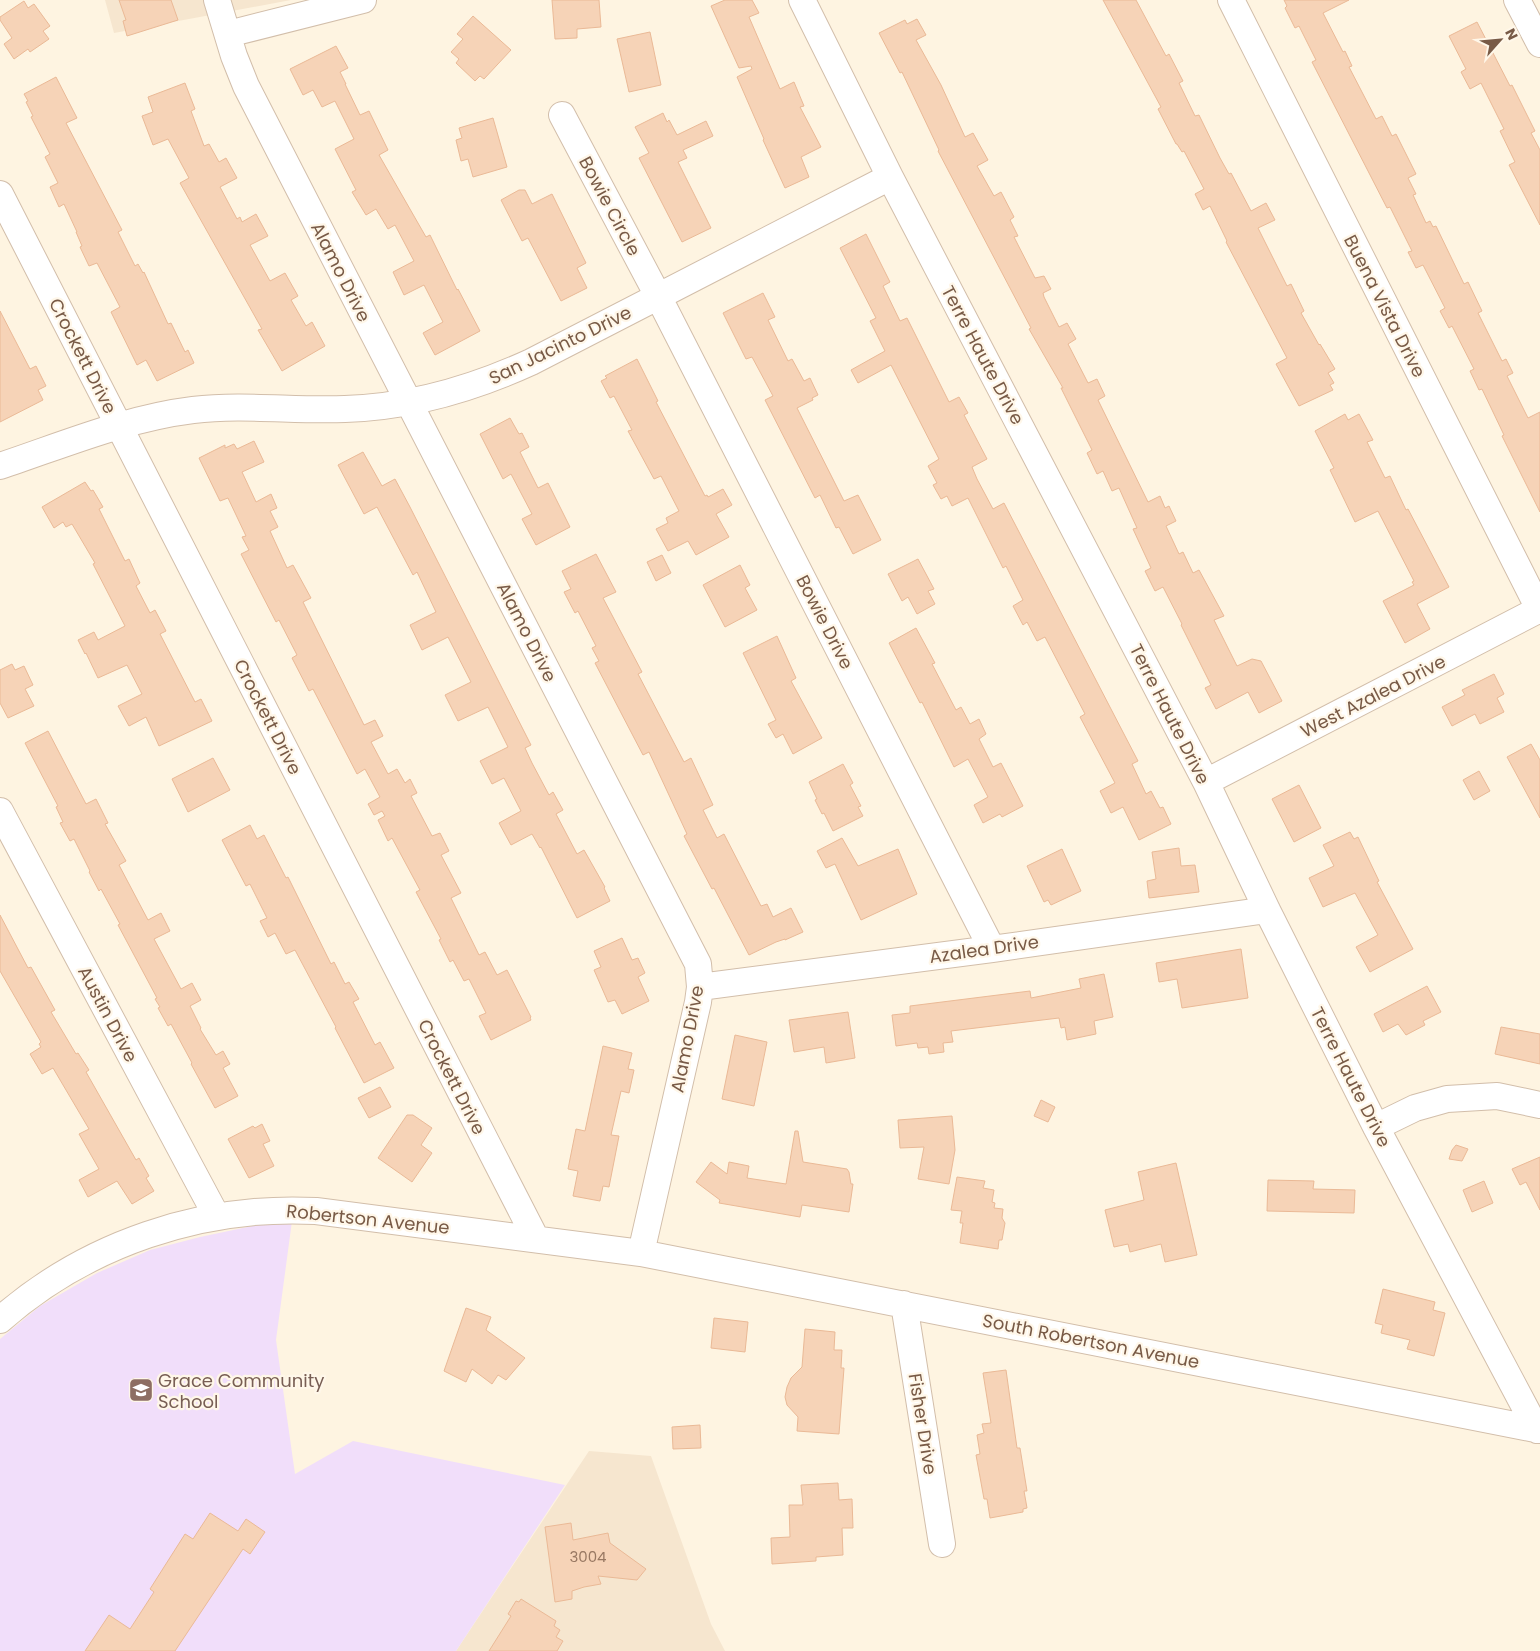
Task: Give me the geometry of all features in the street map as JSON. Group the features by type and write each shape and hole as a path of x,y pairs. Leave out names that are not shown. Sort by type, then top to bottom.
{"street":[{"name":"Alamo Drive","path":"218,0 238,69 246,86 698,964 700,987 641,1253"},
{"path":"228,34 363,0"},
{"name":"Terre Haute Drive","path":"802,0 890,177 1206,782 1267,910 1376,1127 1538,1430"},
{"name":"Buena Vista Drive","path":"1231,0 1540,610"},
{"path":"1518,0 1540,44"},
{"name":"Bowie Circle","path":"562,115 658,296"},
{"name":"San Jacinto Drive","path":"0,466 119,427 172,414 229,407 344,409 407,402 459,390 510,372 551,352 890,177"},
{"name":"Crockett Drive","path":"0,194 536,1240"},
{"name":"Bowie Drive","path":"658,296 992,949"},
{"name":"West Azalea Drive","path":"1206,782 1540,610"},
{"name":"Austin Drive","path":"0,811 217,1217"},
{"name":"Azalea Drive","path":"700,987 992,949 1267,910"},
{"path":"1376,1127 1415,1108 1447,1099 1497,1096 1540,1105"},
{"name":"Robertson Avenue","path":"0,1320 26,1298 48,1283 108,1250 150,1234 217,1217 277,1210 316,1211 379,1218 641,1253"},
{"name":"South Robertson Avenue","path":"641,1253 1538,1430"},
{"name":"Fisher Drive","path":"904,1304 942,1544"}],"shaded area":[{"path":"105,0 291,0 114,33"},
{"name":"Grace Community School","path":"292,1221 276,1340 295,1474 353,1441 565,1485 456,1651 0,1651 0,1339 40,1306 97,1273 150,1250 262,1224"},
{"path":"589,1451 651,1456 711,1624 725,1651 456,1651"}],"building":[{"path":"119,0 171,0 178,20 127,36 123,21 126,20"},
{"path":"552,0 599,0 601,27 577,29 577,38 555,39"},
{"path":"725,0 752,0 759,13 749,17 780,89 794,82 804,106 800,107 821,147 801,157 809,177 785,188 737,77 752,69 751,66 739,68 711,6"},
{"path":"1103,0 1136,0 1166,56 1169,54 1183,81 1179,83 1195,116 1199,115 1220,158 1229,174 1231,173 1251,211 1266,203 1275,220 1258,228 1287,286 1291,284 1304,311 1301,313 1335,369 1328,373 1334,383 1330,385 1333,390 1299,406 1276,364 1287,358 1226,242 1210,206 1203,210 1195,194 1204,189 1184,151 1182,152 1176,144 1158,109 1161,107"},
{"path":"1284,0 1349,0 1323,13 1343,52 1345,51 1352,66 1349,67 1376,119 1382,116 1392,136 1396,134 1416,174 1408,178 1416,194 1413,195 1426,223 1430,221 1433,227 1436,226 1464,284 1468,282 1482,311 1478,313 1502,361 1506,359 1513,373 1507,376 1528,418 1540,412 1540,512 1502,436 1504,435 1482,389 1479,390 1470,371 1474,369 1452,326 1449,328 1440,311 1445,308 1423,265 1416,268 1408,252 1412,251 1390,207 1387,208 1312,62 1316,60 1299,26 1295,28 1285,8 1287,6"},
{"path":"24,1 28,8 34,4 50,26 43,31 49,39 30,52 28,49 14,59 4,44 12,38 0,17"},
{"path":"473,16 511,50 484,79 480,76 475,81 456,63 459,59 451,52 463,39 457,34"},
{"path":"917,19 926,35 916,40 941,85 965,137 973,133 988,160 977,166 994,196 1001,192 1014,217 1010,220 1018,236 1014,237 1035,278 1044,276 1051,289 1043,293 1044,297 1059,327 1067,323 1076,339 1068,344 1088,383 1097,379 1105,396 1098,400 1148,502 1160,496 1165,508 1169,506 1176,521 1166,526 1179,554 1183,552 1193,573 1199,570 1224,616 1214,620 1237,666 1252,659 1261,661 1282,701 1259,713 1248,692 1216,709 1205,688 1211,685 1163,587 1155,591 1145,571 1151,568 1133,529 1137,528 1119,488 1112,491 1103,471 1097,474 1087,453 1092,450 1061,388 1063,388 1029,329 1031,328 938,151 902,72 900,73 879,33 905,20 907,24"},
{"path":"1477,22 1535,131 1531,133 1540,150 1540,225 1509,165 1515,162 1500,131 1504,129 1481,83 1470,89 1461,72 1466,69 1449,36"},
{"path":"650,32 661,85 629,92 617,39"},
{"path":"336,46 348,68 340,72 360,115 369,111 388,150 379,155 426,237 430,235 480,331 435,355 423,333 443,322 424,285 404,295 393,272 414,261 395,225 388,229 376,209 366,215 352,192 356,190 335,149 354,139 335,101 322,107 313,90 303,95 290,69"},
{"path":"56,77 77,118 66,123 122,230 118,232 135,266 138,264 144,272 168,324 171,323 185,352 188,350 194,363 157,381 146,360 137,365 111,312 120,307 97,263 89,266 80,247 82,246 77,232 64,204 59,207 50,187 58,183 45,157 50,154 31,117 33,116 24,94"},
{"path":"185,83 195,109 191,111 204,146 209,144 219,162 226,158 237,178 220,187 237,219 240,217 242,222 256,214 268,236 250,245 270,281 285,273 298,296 291,300 306,326 312,322 325,346 282,371 258,330 262,329 180,183 189,178 168,139 153,145 142,116 153,112 148,97"},
{"path":"663,113 677,135 706,121 713,136 683,150 687,158 678,162 711,228 682,242 639,158 649,153 635,127"},
{"path":"493,118 507,167 473,177 468,159 461,161 456,140 462,138 459,128"},
{"path":"519,190 525,190 532,204 552,194 586,263 577,268 587,288 561,301 528,238 522,241 501,200"},
{"path":"866,234 890,282 883,286 900,321 907,318 949,402 959,397 968,413 964,415 987,459 972,467 977,479 993,509 1004,503 1138,761 1132,764 1146,794 1151,791 1160,808 1163,807 1171,824 1139,840 1123,807 1111,813 1100,791 1115,783 1080,717 1085,714 1045,637 1037,641 1027,622 1023,625 1013,606 1023,600 1006,566 1003,568 968,498 952,506 947,496 941,499 933,485 937,483 928,466 939,459 891,365 858,383 851,370 885,351 870,321 876,318 840,248"},
{"path":"763,293 775,317 768,320 788,361 792,359 804,381 810,378 818,395 812,398 813,400 797,408 844,501 858,495 881,540 853,554 839,527 836,528 820,495 815,498 765,400 773,396 752,357 746,359 723,313"},
{"path":"0,311 30,369 36,366 46,386 38,390 43,400 0,422"},
{"path":"637,359 658,401 656,402 705,496 707,495 708,497 723,489 732,505 716,514 729,537 696,555 688,541 668,551 656,529 668,523 666,518 679,511 661,476 654,479 628,431 632,430 614,396 610,398 601,381 607,378 605,376"},
{"path":"1345,414 1348,420 1359,414 1373,440 1367,442 1385,478 1390,476 1406,510 1408,509 1449,587 1417,604 1430,629 1405,643 1383,601 1414,585 1412,582 1414,581 1378,511 1355,522 1330,470 1334,468 1315,431"},
{"path":"510,418 519,434 522,433 529,447 520,452 538,488 548,483 570,527 536,545 522,519 532,514 511,474 503,479 480,434"},
{"path":"254,441 264,462 242,472 256,502 271,494 277,508 270,511 278,527 270,531 287,568 293,565 311,598 303,602 364,725 375,720 383,736 371,742 388,774 397,769 405,783 410,779 417,793 411,796 432,836 440,833 449,851 441,855 461,893 451,898 479,955 485,952 497,975 507,970 531,1017 531,1020 491,1040 479,1016 486,1013 469,979 464,981 453,960 450,962 439,940 441,939 416,892 420,890 392,838 388,841 378,820 385,816 382,811 374,815 368,804 380,797 365,769 357,774 313,689 309,691 292,658 297,655 279,620 276,622 241,554 249,550 242,537 246,536 228,498 220,501 199,458 225,445 225,448 234,444 237,449"},
{"path":"363,452 382,486 395,479 531,745 525,748 532,763 549,795 553,792 563,810 556,814 577,854 584,850 605,887 610,901 577,918 541,847 532,834 511,845 499,823 521,811 504,778 492,784 480,761 508,747 488,707 458,721 445,695 471,682 448,637 422,650 410,625 436,612 417,572 413,575 377,507 364,514 338,465"},
{"path":"85,482 91,491 93,490 103,507 99,509 125,561 129,559 140,583 136,586 150,613 155,610 166,631 160,634 195,702 201,699 212,721 159,746 146,717 129,726 118,706 142,694 127,665 98,678 78,640 94,632 98,640 125,626 93,564 95,563 72,524 66,527 63,522 54,528 42,507"},
{"path":"596,554 616,592 603,598 642,672 638,674 684,762 691,758 713,805 703,810 717,838 724,834 761,906 767,904 773,917 791,908 803,932 749,955 714,888 712,889 684,836 687,834 649,752 643,755 595,663 599,661 592,648 596,646 578,611 575,613 564,592 571,589 562,571"},
{"path":"662,555 671,573 656,581 647,562"},
{"path":"918,559 934,589 928,591 935,604 917,614 908,597 902,601 888,574"},
{"path":"740,565 750,585 745,588 757,610 725,627 703,585"},
{"path":"916,628 935,663 932,664 956,710 961,707 970,724 979,719 986,734 979,739 993,767 1001,763 1023,806 1002,817 1000,814 983,823 974,805 988,797 968,759 954,767 922,702 920,703 889,643"},
{"path":"777,636 796,678 791,681 822,738 793,754 783,734 776,738 768,724 776,720 743,653"},
{"path":"12,664 15,670 24,666 33,685 25,689 34,706 8,718 0,703 0,670"},
{"path":"1494,674 1504,694 1497,698 1504,712 1480,724 1475,714 1452,726 1442,707 1465,695 1462,690"},
{"path":"48,731 86,804 96,799 108,823 105,824 126,861 119,865 148,920 161,913 170,931 154,939 181,989 192,983 201,1000 190,1006 200,1029 216,1055 223,1051 230,1064 223,1068 238,1096 215,1108 171,1024 168,1026 158,1008 160,1007 155,999 157,998 118,925 120,924 101,889 99,891 89,872 74,839 70,841 60,823 63,822 56,807 58,806 25,743"},
{"path":"1531,744 1540,760 1540,818 1507,757"},
{"path":"213,758 230,790 188,812 172,779"},
{"path":"843,764 853,783 850,785 861,806 858,807 863,816 833,831 815,800 817,799 809,782"},
{"path":"1479,771 1490,791 1474,800 1463,780"},
{"path":"1299,785 1321,828 1294,842 1272,799"},
{"path":"250,825 257,839 264,835 286,878 288,877 331,964 334,962 345,984 349,982 359,999 353,1002 375,1045 380,1042 394,1068 364,1083 295,950 286,954 275,933 268,937 260,921 267,918 250,884 246,886 222,840"},
{"path":"1350,832 1354,839 1358,837 1379,881 1377,882 1413,949 1370,972 1356,947 1378,935 1355,893 1323,907 1309,878 1334,866 1323,845"},
{"path":"842,838 858,866 898,849 917,894 861,920 835,864 826,868 817,851"},
{"path":"1179,848 1181,866 1195,865 1199,892 1149,898 1147,881 1156,879 1152,852"},
{"path":"1062,849 1081,891 1051,905 1048,900 1044,902 1027,866"},
{"path":"0,915 28,968 31,967 55,1010 51,1012 76,1054 78,1053 89,1070 86,1072 136,1160 139,1158 149,1176 146,1178 154,1191 132,1204 117,1181 88,1197 79,1180 99,1169 79,1134 89,1129 53,1068 42,1074 30,1054 41,1047 39,1044 41,1042 0,971"},
{"path":"622,938 632,960 638,958 645,973 638,977 649,1001 622,1014 615,1000 608,1002 594,970 601,967 594,951"},
{"path":"1241,949 1248,998 1182,1008 1177,979 1159,982 1156,963"},
{"path":"1104,974 1113,1017 1094,1021 1096,1034 1067,1040 1065,1027 1061,1028 1059,1018 951,1031 953,1042 943,1043 944,1052 929,1054 928,1047 918,1048 917,1043 896,1046 892,1015 910,1013 910,1006 1030,991 1031,998 1081,988 1079,979"},
{"path":"1427,986 1441,1012 1423,1021 1425,1025 1406,1035 1398,1024 1383,1032 1374,1014"},
{"path":"848,1012 855,1058 826,1063 824,1047 794,1052 789,1020"},
{"path":"1501,1027 1540,1034 1540,1064 1495,1054"},
{"path":"735,1035 767,1042 754,1106 722,1099"},
{"path":"603,1046 632,1053 628,1069 634,1070 629,1093 621,1091 611,1135 619,1136 609,1187 603,1186 600,1201 573,1196 578,1171 568,1169 576,1129 585,1131"},
{"path":"380,1087 391,1107 369,1118 358,1098"},
{"path":"1041,1100 1055,1107 1048,1122 1034,1116"},
{"path":"407,1115 413,1115 432,1128 421,1145 432,1153 412,1182 378,1158"},
{"path":"952,1116 955,1150 949,1184 918,1179 924,1147 900,1148 898,1120"},
{"path":"262,1124 270,1141 263,1144 274,1166 249,1178 228,1139 253,1126 255,1128"},
{"path":"795,1131 798,1131 803,1162 847,1169 849,1172 851,1184 853,1184 849,1212 802,1205 800,1217 719,1203 720,1200 696,1182 711,1162 727,1174 729,1162 749,1166 747,1178 786,1184"},
{"path":"1456,1145 1468,1149 1462,1161 1449,1159"},
{"path":"1540,1157 1540,1210 1526,1182 1520,1185 1512,1169"},
{"path":"1176,1163 1197,1255 1165,1262 1161,1244 1130,1252 1128,1244 1114,1247 1105,1210 1144,1200 1138,1172"},
{"path":"957,1177 985,1181 983,1188 994,1190 992,1202 995,1203 994,1208 1003,1209 1002,1218 1005,1223 1002,1240 999,1240 998,1249 960,1243 963,1223 960,1223 962,1211 951,1210"},
{"path":"1268,1180 1314,1181 1313,1189 1355,1190 1354,1213 1267,1211"},
{"path":"1484,1181 1493,1203 1472,1212 1463,1190"},
{"path":"1383,1289 1435,1302 1433,1310 1445,1313 1434,1356 1407,1349 1410,1340 1381,1333 1383,1325 1375,1323"},
{"path":"466,1308 491,1317 486,1330 525,1358 506,1380 498,1375 492,1384 472,1369 466,1382 444,1371"},
{"path":"714,1318 748,1322 745,1352 711,1348"},
{"path":"805,1329 835,1332 834,1350 842,1350 841,1368 844,1368 839,1434 797,1431 798,1417 787,1405 785,1397 787,1387 791,1378 802,1367"},
{"path":"1006,1370 1017,1448 1020,1448 1027,1491 1024,1491 1027,1508 1023,1509 1023,1512 990,1518 987,1499 984,1499 976,1455 980,1454 977,1435 984,1433 982,1424 991,1423 983,1373"},
{"path":"700,1425 701,1448 673,1449 672,1427"},
{"path":"838,1483 839,1500 852,1499 853,1528 842,1528 843,1555 816,1557 816,1561 772,1564 771,1538 790,1537 789,1505 803,1505 801,1485"},
{"path":"210,1513 238,1531 246,1519 265,1532 250,1554 243,1549 175,1651 85,1651 109,1615 130,1629 154,1592 150,1589 185,1534 193,1539"},
{"path":"571,1523 573,1540 608,1533 610,1543 646,1569 637,1580 598,1576 601,1584 572,1591 572,1599 555,1602 545,1527"},
{"path":"521,1599 556,1621 554,1626 560,1630 556,1637 563,1641 557,1651 489,1651 511,1616 508,1614 516,1601 519,1602"}],"place":[{"name":"Grace Community School","path":"141,1390"}]}
